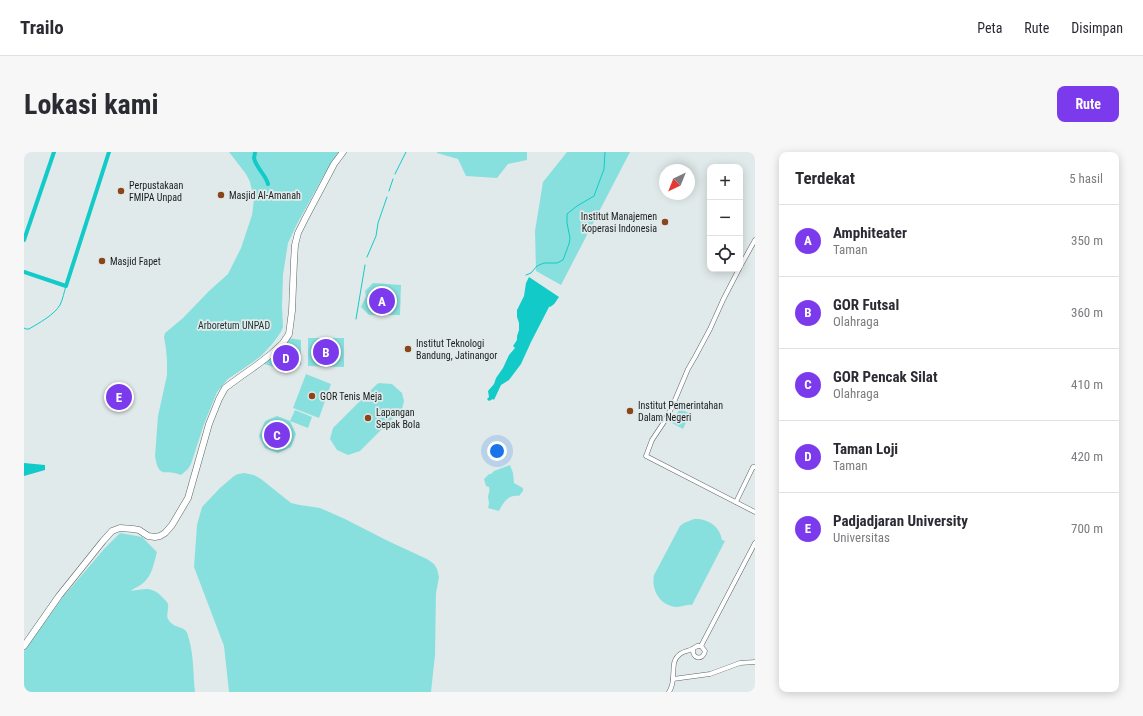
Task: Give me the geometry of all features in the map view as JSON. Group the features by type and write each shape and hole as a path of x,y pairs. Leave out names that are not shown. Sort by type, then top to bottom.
{"main road":[{"path":"24,646 59,596 112,531 120,528 133,529 148,536 155,537 165,533 172,525 188,498 209,424 225,388 257,366 283,343 289,334 292,312 294,261 298,233 334,164 343,152"}],"street":[{"path":"743,261 755,240"},
{"path":"737,272 710,329 688,369 672,407 652,440 646,456 755,512"},
{"path":"736,502 752,467 755,467"},
{"path":"701,646 755,543"},
{"path":"669,692 673,679 673,664 676,658 681,653 697,646 701,646"},
{"path":"693,649 694,655 697,657 703,656 705,653 704,648 701,646"},
{"path":"673,679 710,674 740,663 755,662"}],"green space":[{"name":"Arboretum UNPAD","path":"229,152 340,152 324,175 288,243 283,275 283,327 281,332 262,355 228,379 217,392 204,424 191,464 181,475 161,471 155,456 158,416 167,375 164,337 165,333 183,318 228,274 241,248 252,215 254,199 250,182 246,174"},
{"path":"437,152 527,152 527,160 508,164 497,178 466,176 458,159"},
{"path":"567,152 630,152 561,285 536,271 535,231 543,182"},
{"path":"373,283 401,285 400,315 369,315 361,307 366,296 365,291"},
{"path":"289,338 301,340 301,365 290,363 289,371 264,364"},
{"path":"308,338 344,338 344,367 308,366"},
{"name":"GOR Tenis Meja","path":"306,374 331,384 319,418 293,408"},
{"name":"Lapangan Sepak Bola","path":"379,383 392,384 402,393 404,401 402,409 360,451 348,455 337,450 330,439 333,428"},
{"path":"680,408 690,414 683,429 672,423"},
{"path":"295,410 312,417 308,428 290,421"},
{"path":"277,416 290,421 296,434 291,447 278,453 265,448 259,436 265,421"},
{"path":"510,465 514,483 523,488 523,491 519,496 512,496 506,500 499,511 488,508 489,487 486,486 484,479 494,471"},
{"path":"244,473 254,475 261,479 291,503 320,508 427,559 434,564 439,577 436,593 435,655 431,692 229,692 224,646 194,567 197,525 202,507 234,476"},
{"path":"694,519 704,520 712,524 719,531 722,540 725,541 692,605 681,607 671,606 661,600 655,591 653,581 654,575 680,526"},
{"path":"120,533 142,537 157,552 148,578 131,591 148,589 155,591 168,604 167,617 170,622 187,632 192,652 195,692 24,692 24,651 63,597 104,549"}],"shaded area":[{"path":"529,277 559,297 554,304 549,307 521,364 509,380 501,385 494,400 489,401 487,399 489,397 488,391 494,384 509,355 515,348 513,346 517,340 519,330 517,310 524,296 526,283"},
{"path":"24,463 45,465 45,470 24,476"}],"waterway":[{"path":"24,240 54,152"},
{"path":"24,272 66,286 109,152"},
{"path":"255,152 255,162 268,184"},
{"path":"395,174 406,152"},
{"path":"526,275 531,273 537,266 544,263 557,263 563,260 570,238 567,214 594,196 604,169 605,152"},
{"path":"389,191 393,179"},
{"path":"367,257 376,236 378,223 387,197"},
{"path":"356,319 365,265"},
{"path":"24,328 29,329 54,312 60,305 66,286"}],"place":[{"name":"Perpustakaan FMIPA Unpad","path":"121,191"},
{"name":"Masjid Al-Amanah","path":"221,195"},
{"name":"Institut Manajemen Koperasi Indonesia","path":"665,222"},
{"name":"Masjid Fapet","path":"102,261"},
{"name":"Amphiteater","path":"382,301"},
{"name":"Institut Teknologi Bandung, Jatinangor","path":"408,349"},
{"name":"GOR Futsal","path":"326,352"},
{"name":"Taman Loji","path":"286,358"},
{"name":"GOR Tenis Meja","path":"312,396"},
{"name":"Padjadjaran University","path":"119,397"},
{"name":"Institut Pemerintahan Dalam Negeri","path":"630,411"},
{"name":"Lapangan Sepak Bola","path":"368,418"},
{"name":"GOR Pencak Silat","path":"277,435"}]}
